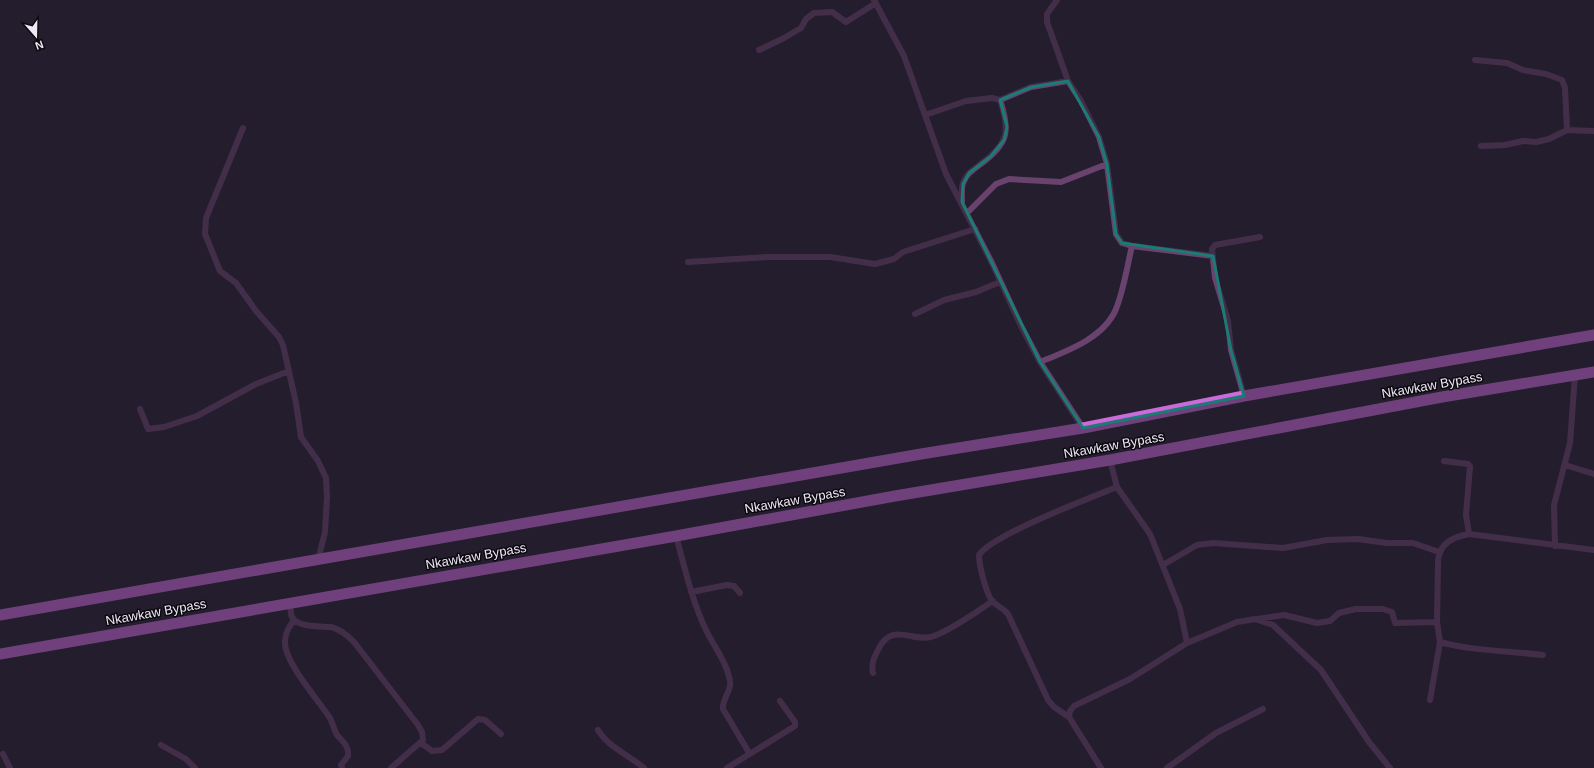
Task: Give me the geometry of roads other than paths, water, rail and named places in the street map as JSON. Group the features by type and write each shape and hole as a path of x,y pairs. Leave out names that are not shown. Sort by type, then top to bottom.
{"highway":[{"name":"Nkawkaw Bypass","path":"0,615 1082,428 1244,396 1594,335"},
{"name":"Nkawkaw Bypass","path":"0,654 290,602 676,536 895,496 1110,460 1435,398 1594,372"}],"street":[{"path":"1057,0 1047,14 1047,22 1068,81 1081,101 1100,137 1107,164 1116,234 1122,243 1132,246 1213,256"},
{"path":"759,50 784,38 800,28 806,19 814,13 832,12 846,22 875,2 904,56 946,174 968,213 1000,282 1040,362 1082,428"},
{"path":"1475,60 1507,63 1523,70 1546,74 1562,80 1565,88 1567,130"},
{"path":"925,115 966,101 992,98 1000,100 1032,87 1068,81"},
{"path":"962,202 963,184 969,174 991,156 1004,140 1007,127 1000,100"},
{"path":"243,128 206,218 205,234 220,271 236,283 256,311 279,337 283,345 301,437 318,461 326,478 327,497 325,532 318,560"},
{"path":"1481,146 1505,145 1523,141 1536,142 1550,139 1567,130 1594,130"},
{"path":"968,213 996,184 1009,179 1061,182 1107,164"},
{"path":"688,262 802,256 830,257 876,264 894,259 903,252 975,229"},
{"path":"1244,396 1231,350 1228,321 1215,278 1212,249 1216,245 1260,237"},
{"path":"1040,362 1068,350 1092,337 1106,326 1116,309 1132,246"},
{"path":"915,314 944,300 976,292 1000,282"},
{"path":"140,409 148,429 164,427 197,416 256,384 289,371"},
{"path":"1555,546 1554,505 1570,444 1575,375"},
{"path":"1110,460 1116,487 1150,534 1180,609 1187,643"},
{"path":"1444,461 1468,464 1470,466 1466,515 1469,534"},
{"path":"1565,465 1594,474"},
{"path":"1101,768 1069,717 1054,707 1048,700 1008,614 1001,606 993,602 986,587 979,557 985,548 1050,515 1116,487"},
{"path":"1430,700 1440,642 1438,622 1439,552 1442,547 1453,539 1469,534 1594,550"},
{"path":"676,536 691,592 707,632 719,651 731,682 730,690 722,702 723,709 745,746 748,755"},
{"path":"1163,565 1197,545 1213,543 1283,548 1327,540 1358,539 1387,543 1412,543 1439,552"},
{"path":"691,592 727,585 734,586 740,593"},
{"path":"290,602 291,616 294,620 321,628 331,627 340,631 354,642 418,725 424,737 420,743 391,768"},
{"path":"873,673 871,665 880,644 886,638 896,634 930,637 941,633 993,602"},
{"path":"1069,717 1070,711 1074,706 1130,679 1187,643 1237,622 1284,615 1317,623 1330,621 1338,612 1356,609 1384,609 1392,612 1395,623 1438,622"},
{"path":"1256,619 1273,625 1321,670 1369,742 1390,768"},
{"path":"294,620 288,628 285,644 291,660 301,677 330,719 337,735 344,741 349,752 348,756 343,760 341,765 342,768"},
{"path":"1440,642 1464,648 1494,649 1543,655"},
{"path":"727,768 795,726 795,722 780,701"},
{"path":"1167,768 1216,733 1263,708"},
{"path":"420,743 432,751 442,750 478,719 485,720 501,734"},
{"path":"598,730 604,740 644,768"},
{"path":"161,745 186,760 195,768"},
{"path":"3,754 10,768"}]}
